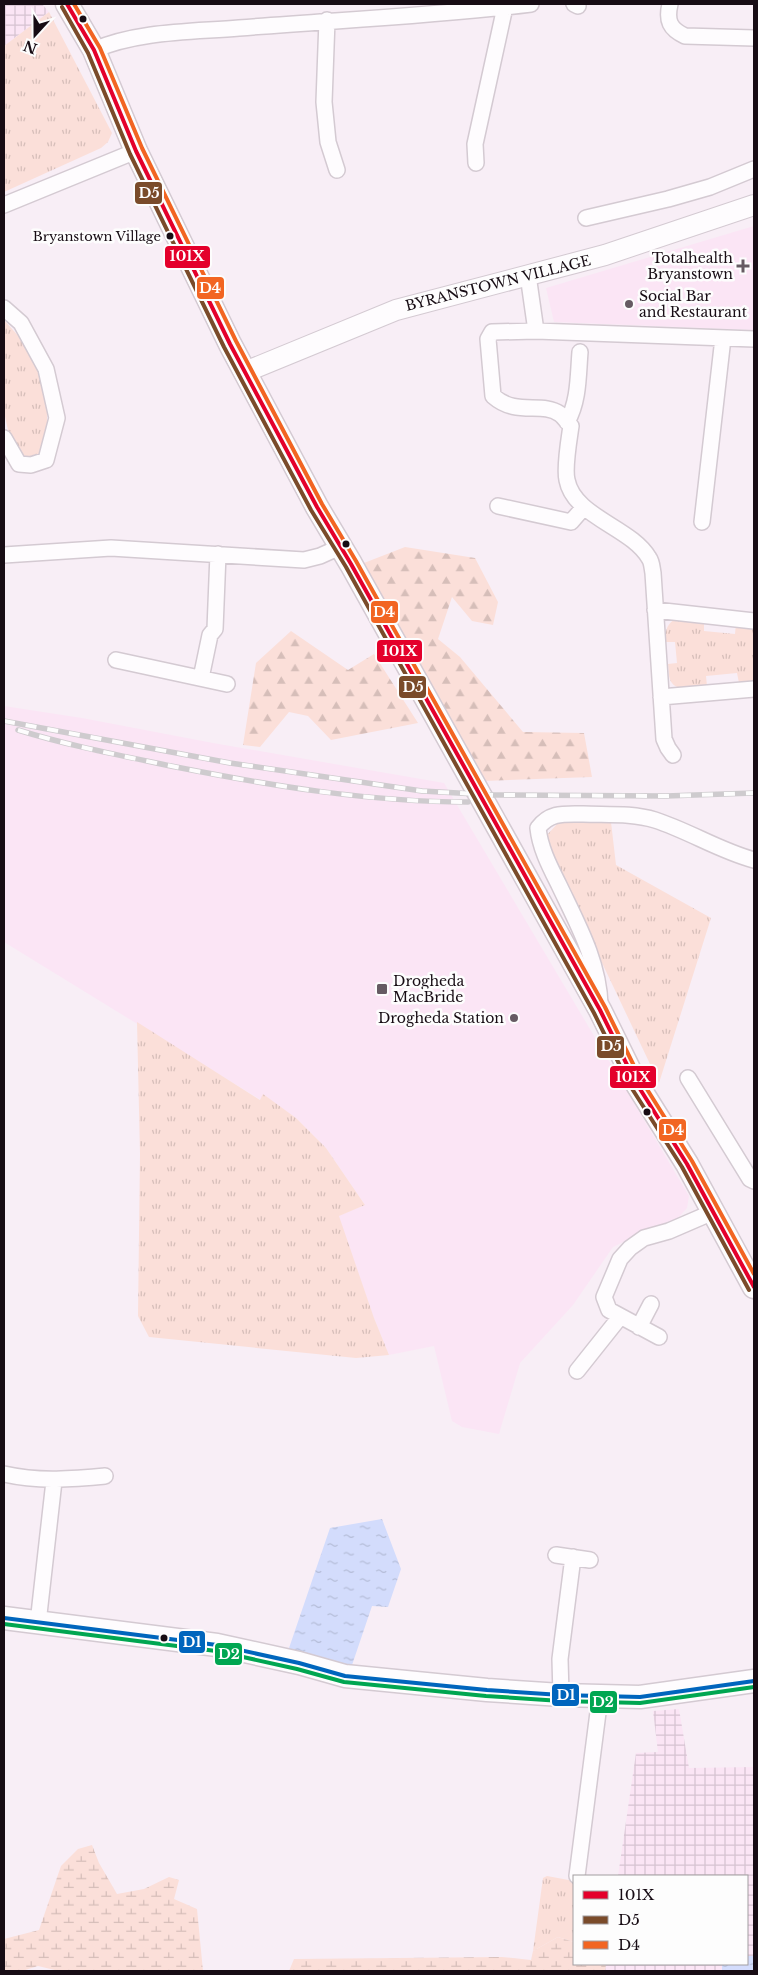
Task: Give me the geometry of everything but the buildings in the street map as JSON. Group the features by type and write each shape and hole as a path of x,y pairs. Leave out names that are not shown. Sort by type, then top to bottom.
{"main road":[{"path":"71,6 94,50 136,151 221,327 313,500 600,1010 635,1081 687,1164 754,1288"},
{"path":"4,1618 217,1645 299,1663 344,1676 487,1690 600,1697 640,1697 754,1681"}],"street":[{"path":"94,50 123,39 420,10 505,7 531,4"},
{"path":"670,4 667,19 676,32 685,36 694,38 754,38"},
{"path":"476,163 475,144 505,7"},
{"path":"327,20 324,102 328,142 337,170"},
{"path":"4,204 136,151"},
{"path":"586,218 710,187 754,169"},
{"name":"BYRANSTOWN VILLAGE","path":"245,372 396,310 605,255 754,205"},
{"path":"528,275 536,331"},
{"path":"4,308 21,323 46,369 57,418 46,460 31,465 19,464 4,438"},
{"path":"673,755 664,739 653,573 650,558 634,543 584,507 572,494 566,479 570,426 560,414 545,409 516,408 502,404 493,396 488,339 492,332 536,331 754,339"},
{"path":"702,522 723,338"},
{"path":"567,422 572,413 577,390 580,352"},
{"path":"498,506 571,522 584,507"},
{"path":"4,555 111,548 304,560 320,556 340,547"},
{"path":"201,678 210,635 215,629 218,554"},
{"path":"655,610 754,621"},
{"path":"116,660 227,684"},
{"path":"661,697 754,689"},
{"path":"600,1010 600,988 592,960 578,926 548,865 539,838 538,828 544,820 554,816 571,814 627,815 654,820 754,860"},
{"path":"688,1078 750,1179 754,1181"},
{"path":"659,1337 620,1318 609,1310 604,1297 620,1259 630,1248 644,1238 669,1231 713,1212"},
{"path":"639,1327 650,1304"},
{"path":"577,1371 620,1318"},
{"path":"4,1474 23,1478 54,1480 105,1476"},
{"path":"38,1622 54,1480"},
{"path":"556,1554 590,1560"},
{"path":"560,1695 560,1659 573,1557"},
{"path":"577,1875 600,1697"}],"shaded area":[{"path":"4,4 42,4 49,12 4,46"},
{"path":"754,226 754,330 554,322 546,288"},
{"path":"4,706 82,718 444,783 689,1196 687,1208 677,1219 613,1247 573,1305 520,1363 499,1434 462,1427 452,1421 434,1346 389,1355 338,1216 365,1205 326,1148 296,1118 263,1095 261,1100 4,942"},
{"path":"679,1709 689,1768 754,1767 754,1956 748,1956 748,1875 618,1875 636,1753 658,1752 653,1711"},
{"path":"606,1965 722,1965 722,1971 605,1971"}],"green space":[{"path":"49,12 112,133 108,142 101,148 4,192 4,46"},
{"path":"4,320 22,340 38,368 47,410 47,438 41,453 30,457 18,454 8,430 4,412"},
{"path":"405,547 475,558 498,602 493,625 472,621 452,597 438,639 460,657 523,732 584,733 592,777 484,781 364,563"},
{"path":"675,619 704,620 704,631 735,634 736,623 754,625 754,682 739,683 737,673 706,676 707,686 688,688 675,686 670,679 668,664 677,663 675,642 666,642 666,635 668,626"},
{"path":"291,631 348,670 374,654 418,723 331,740 308,716 289,712 260,747 243,745 256,663"},
{"path":"611,822 616,865 711,918 659,1083 549,851 547,835 558,823"},
{"path":"137,1022 260,1100 263,1094 296,1118 326,1148 365,1205 339,1216 374,1318 389,1355 356,1358 149,1337 138,1316 140,1154"},
{"path":"92,1845 99,1863 117,1894 144,1889 169,1877 179,1880 174,1899 197,1909 203,1971 59,1971 38,1966 22,1971 4,1971 4,1939 39,1930 61,1866 78,1849"},
{"path":"547,1876 573,1881 573,1942 558,1937 533,1951 543,1878"},
{"path":"558,1937 573,1942 573,1965 606,1965 605,1971 289,1971 294,1959 502,1957 531,1960 533,1951"}],"water":[{"path":"382,1519 401,1569 388,1607 372,1606 351,1668 288,1651 330,1528"},
{"path":"748,1956 754,1956 754,1971 722,1971 722,1965 748,1965"}],"railway":[{"path":"4,721 230,763 422,791 494,795 666,796 754,793"},
{"path":"18,730 116,755 212,774 321,792 394,799 468,802"}],"transit line":[{"name":"101X","path":"67,4 94,50 136,151 230,344 317,507 351,564 600,1010 635,1081 687,1164 754,1287"},
{"name":"D4","path":"74,4 100,48 142,148 236,341 322,504 356,561 605,1007 640,1078 692,1161 754,1274"},
{"name":"D5","path":"62,7 88,53 130,154 224,347 311,510 346,567 594,1013 629,1084 682,1167 749,1290"},
{"name":"D1","path":"4,1618 217,1645 299,1663 345,1676 487,1690 561,1695 640,1697 754,1681"},
{"name":"D2","path":"4,1624 216,1651 297,1669 344,1682 486,1696 561,1701 640,1703 754,1687"}],"place":[{"name":"Bryanstown Village","path":"170,236"},
{"name":"Totalhealth Bryanstown","path":"743,266"},
{"name":"Social Bar and Restaurant","path":"629,304"},
{"name":"Drogheda MacBride","path":"382,989"},
{"name":"Drogheda Station","path":"514,1018"}]}
